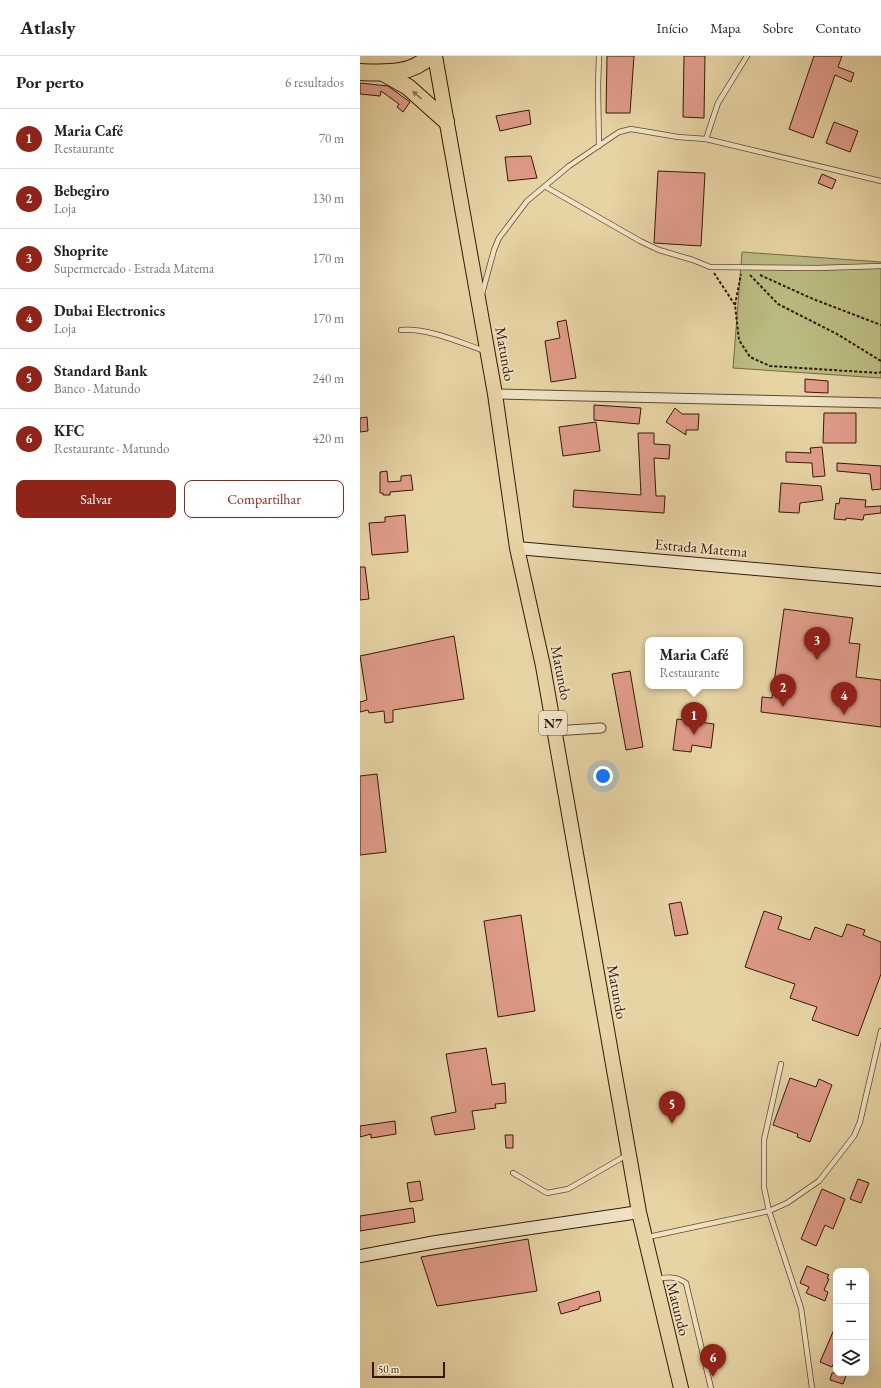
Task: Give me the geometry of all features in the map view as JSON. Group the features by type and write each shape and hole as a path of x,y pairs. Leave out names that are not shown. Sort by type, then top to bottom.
{"highway":[{"path":"360,72 385,74 410,69 418,66 430,56"},
{"path":"385,74 408,87 446,121"}],"main road":[{"name":"Matundo","path":"435,56 488,352 517,548 543,666 628,1154 653,1279 681,1388"}],"street":[{"path":"495,394 881,403"},
{"name":"Estrada Matema","path":"517,548 881,580"},
{"path":"554,731 601,728"},
{"path":"360,1256 436,1242 639,1212"}],"lane":[{"path":"599,56 599,146"},
{"path":"706,139 718,103 747,56"},
{"path":"480,306 486,277 499,238 526,201 546,187 570,166 619,132 631,129 678,137 706,139 881,182"},
{"path":"546,187 640,241 659,250 693,260 710,267 817,268 881,266"},
{"path":"401,330 413,329 427,332 488,352"},
{"path":"644,1238 769,1211 787,1203 819,1181 854,1136 860,1122 881,1031"},
{"path":"781,1064 764,1140 764,1179 769,1211 801,1308 812,1388"},
{"path":"513,1173 547,1193 568,1189 628,1154"},
{"path":"653,1279 672,1277 686,1283 711,1388"}],"path":[{"path":"710,267 735,305"},
{"path":"743,267 735,305 739,340 750,357 770,366 872,373 881,372"},
{"path":"743,267 813,299 881,325"},
{"path":"743,267 778,304 837,334 881,361"}],"green space":[{"path":"742,252 881,262 881,378 733,368"}],"building":[{"path":"607,56 634,56 630,113 606,113"},
{"path":"684,56 705,56 704,118 683,117"},
{"path":"814,56 842,56 838,67 854,73 851,82 835,75 813,138 789,129"},
{"path":"360,83 388,86 410,102 403,112 397,107 399,104 381,91 380,96 360,94"},
{"path":"529,110 531,124 500,131 496,116"},
{"path":"834,122 858,131 850,152 826,143"},
{"path":"531,156 537,178 508,181 505,157"},
{"path":"658,171 705,173 701,246 654,243"},
{"path":"822,174 836,180 832,189 818,183"},
{"path":"566,320 576,378 551,382 545,341 560,338 557,322"},
{"path":"805,379 828,381 828,393 805,392"},
{"path":"594,405 641,408 639,424 594,420"},
{"path":"675,408 682,414 699,414 698,430 686,430 686,435 666,422"},
{"path":"824,413 856,413 856,443 823,443"},
{"path":"367,417 368,431 360,432 360,418"},
{"path":"596,422 600,451 563,456 559,427"},
{"path":"638,433 654,433 654,444 670,445 669,459 654,458 656,496 665,496 664,513 573,507 574,490 641,495"},
{"path":"822,447 825,476 813,477 812,463 786,462 786,452 811,453 810,448"},
{"path":"837,463 881,466 881,489 872,490 870,474 837,471"},
{"path":"387,471 388,482 401,481 401,476 411,475 413,490 390,492 390,495 383,495 383,493 380,493 380,472"},
{"path":"781,483 821,486 823,500 800,503 799,513 779,512"},
{"path":"840,498 866,500 865,507 881,506 881,513 864,515 863,520 846,518 846,520 834,519 836,503 839,504"},
{"path":"405,515 408,552 372,555 369,523 385,522 385,517"},
{"path":"360,567 365,567 369,599 360,600"},
{"path":"784,609 853,618 849,643 860,644 856,677 881,680 881,727 761,712 762,697 772,698"},
{"path":"454,636 464,699 393,710 393,722 385,723 384,711 369,713 368,710 360,712 360,702 367,700 360,656"},
{"path":"630,671 643,747 626,750 612,674"},
{"path":"677,719 714,724 711,748 692,745 691,752 673,750"},
{"path":"377,774 386,852 360,855 360,776"},
{"path":"681,902 688,934 675,936 669,904"},
{"path":"764,911 782,917 778,929 810,940 815,927 842,937 847,924 865,930 863,935 881,942 881,974 858,1036 812,1020 817,1007 790,998 795,984 745,967"},
{"path":"521,915 535,1011 498,1017 484,921"},
{"path":"486,1048 492,1085 505,1083 506,1103 495,1104 496,1108 472,1111 475,1129 435,1135 431,1117 456,1112 446,1054"},
{"path":"790,1078 816,1087 819,1079 832,1085 810,1142 797,1137 798,1134 773,1125"},
{"path":"395,1121 396,1134 371,1138 371,1134 360,1137 360,1126"},
{"path":"505,1135 513,1135 513,1148 506,1148"},
{"path":"858,1179 869,1183 861,1203 850,1199"},
{"path":"420,1181 423,1200 410,1202 407,1183"},
{"path":"822,1189 845,1199 833,1229 825,1225 816,1246 801,1239"},
{"path":"413,1208 415,1222 360,1231 360,1216"},
{"path":"528,1239 537,1291 437,1306 421,1257"},
{"path":"807,1266 829,1275 827,1278 829,1279 824,1290 828,1292 825,1301 806,1293 809,1287 800,1283"},
{"path":"599,1291 601,1301 561,1314 558,1303"},
{"path":"833,1332 833,1365 832,1367 820,1362"},
{"path":"832,1373 833,1376 846,1376 843,1384 830,1380"}],"place":[{"name":"Shoprite","path":"817,660"},
{"name":"Bebegiro","path":"783,707"},
{"name":"Dubai Electronics","path":"844,715"},
{"name":"Maria Café","path":"694,735"},
{"name":"Standard Bank","path":"672,1124"},
{"name":"KFC","path":"713,1377"}]}
